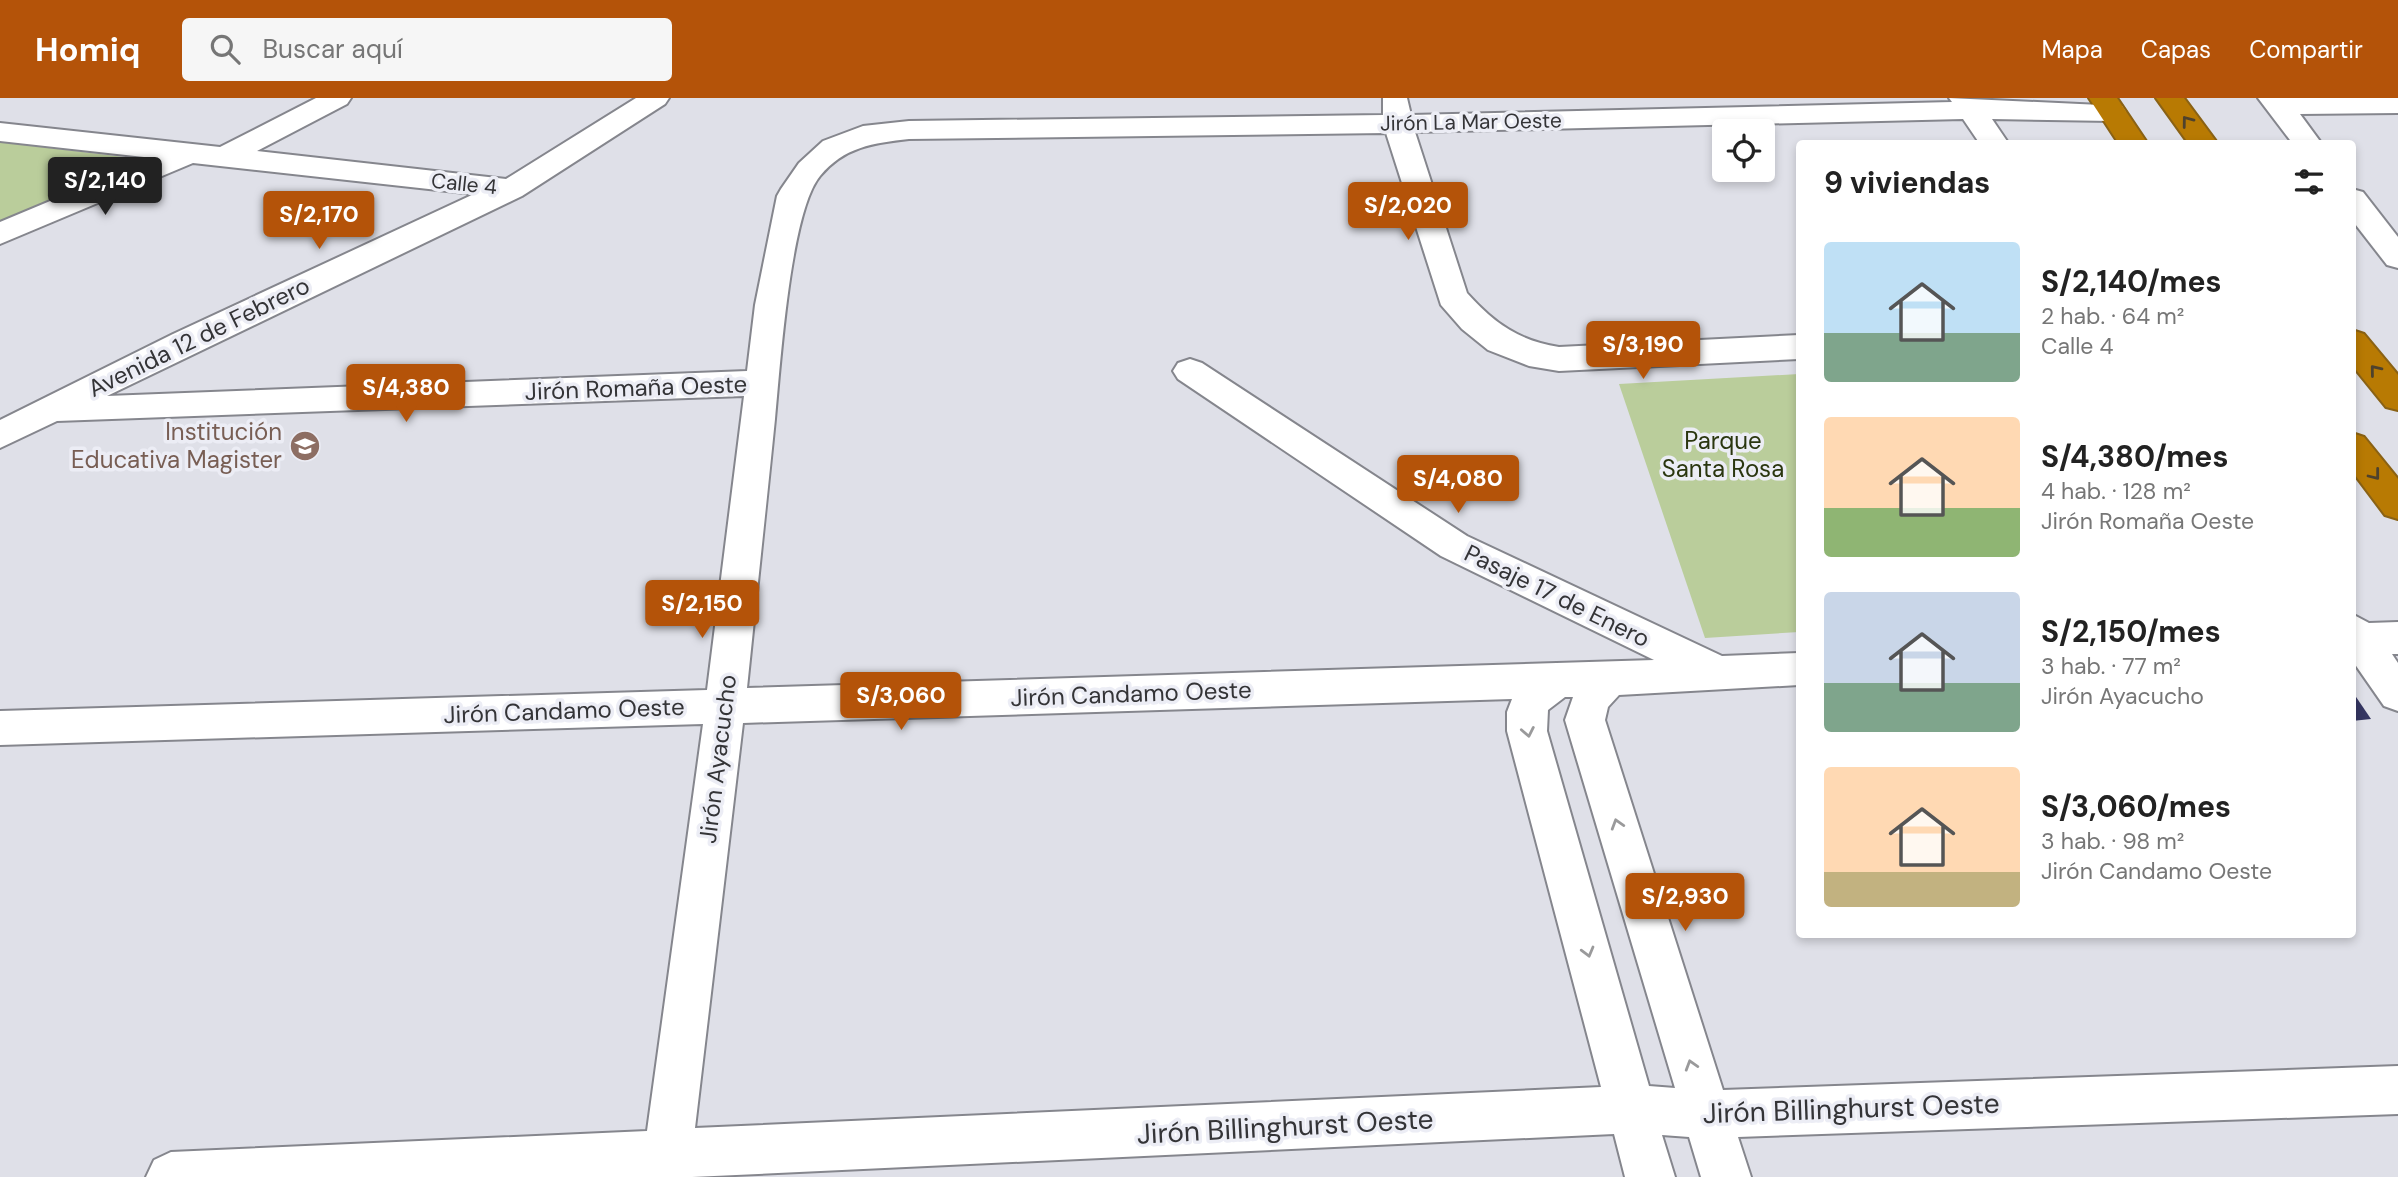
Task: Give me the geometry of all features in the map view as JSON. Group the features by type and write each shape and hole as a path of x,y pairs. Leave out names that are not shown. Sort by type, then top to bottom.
{"highway":[{"path":"2170,98 2201,140"},
{"path":"2107,105 2131,140"},
{"path":"2356,347 2398,398"},
{"path":"2356,451 2398,505"}],"street":[{"path":"223,157 337,98"},
{"name":"Avenida 12 de Febrero","path":"0,435 185,342 511,189 654,98"},
{"path":"2276,102 2398,104"},
{"path":"2276,102 2305,140"},
{"path":"1967,104 1992,140"},
{"name":"Jirón La Mar Oeste","path":"833,147 863,135 909,130 1396,111 1967,104 2107,105"},
{"path":"1396,111 1452,297 1473,321 1500,342 1529,354 1559,359 1796,347"},
{"name":"Calle 4","path":"0,132 511,189"},
{"name":"Jirón Ayacucho","path":"666,1167 725,707 771,305 792,196 809,170 833,147"},
{"path":"0,234 191,153"},
{"path":"2356,205 2398,258"},
{"name":"Pasaje 17 de Enero","path":"1190,371 1454,546 1718,673"},
{"name":"Jirón Romaña Oeste","path":"48,410 762,383"},
{"path":"2356,637 2398,638"},
{"path":"2356,638 2398,694"},
{"name":"Jirón Candamo Oeste","path":"0,728 1559,681 1796,669"},
{"path":"1611,678 1597,690 1588,704 1585,720 1726,1177"},
{"path":"1559,681 1536,694 1525,711 1527,731 1650,1177"},
{"name":"Jirón Billinghurst Oeste","path":"172,1177 666,1167 1632,1109 1707,1114 2398,1090"}],"green space":[{"path":"0,142 157,161 0,228"},
{"name":"Parque Santa Rosa","path":"1796,374 1796,632 1705,638 1619,384"}],"building":[{"path":"2356,697 2371,719 2356,721"}],"place":[{"name":"Institución Educativa Magister","path":"305,446"}]}
